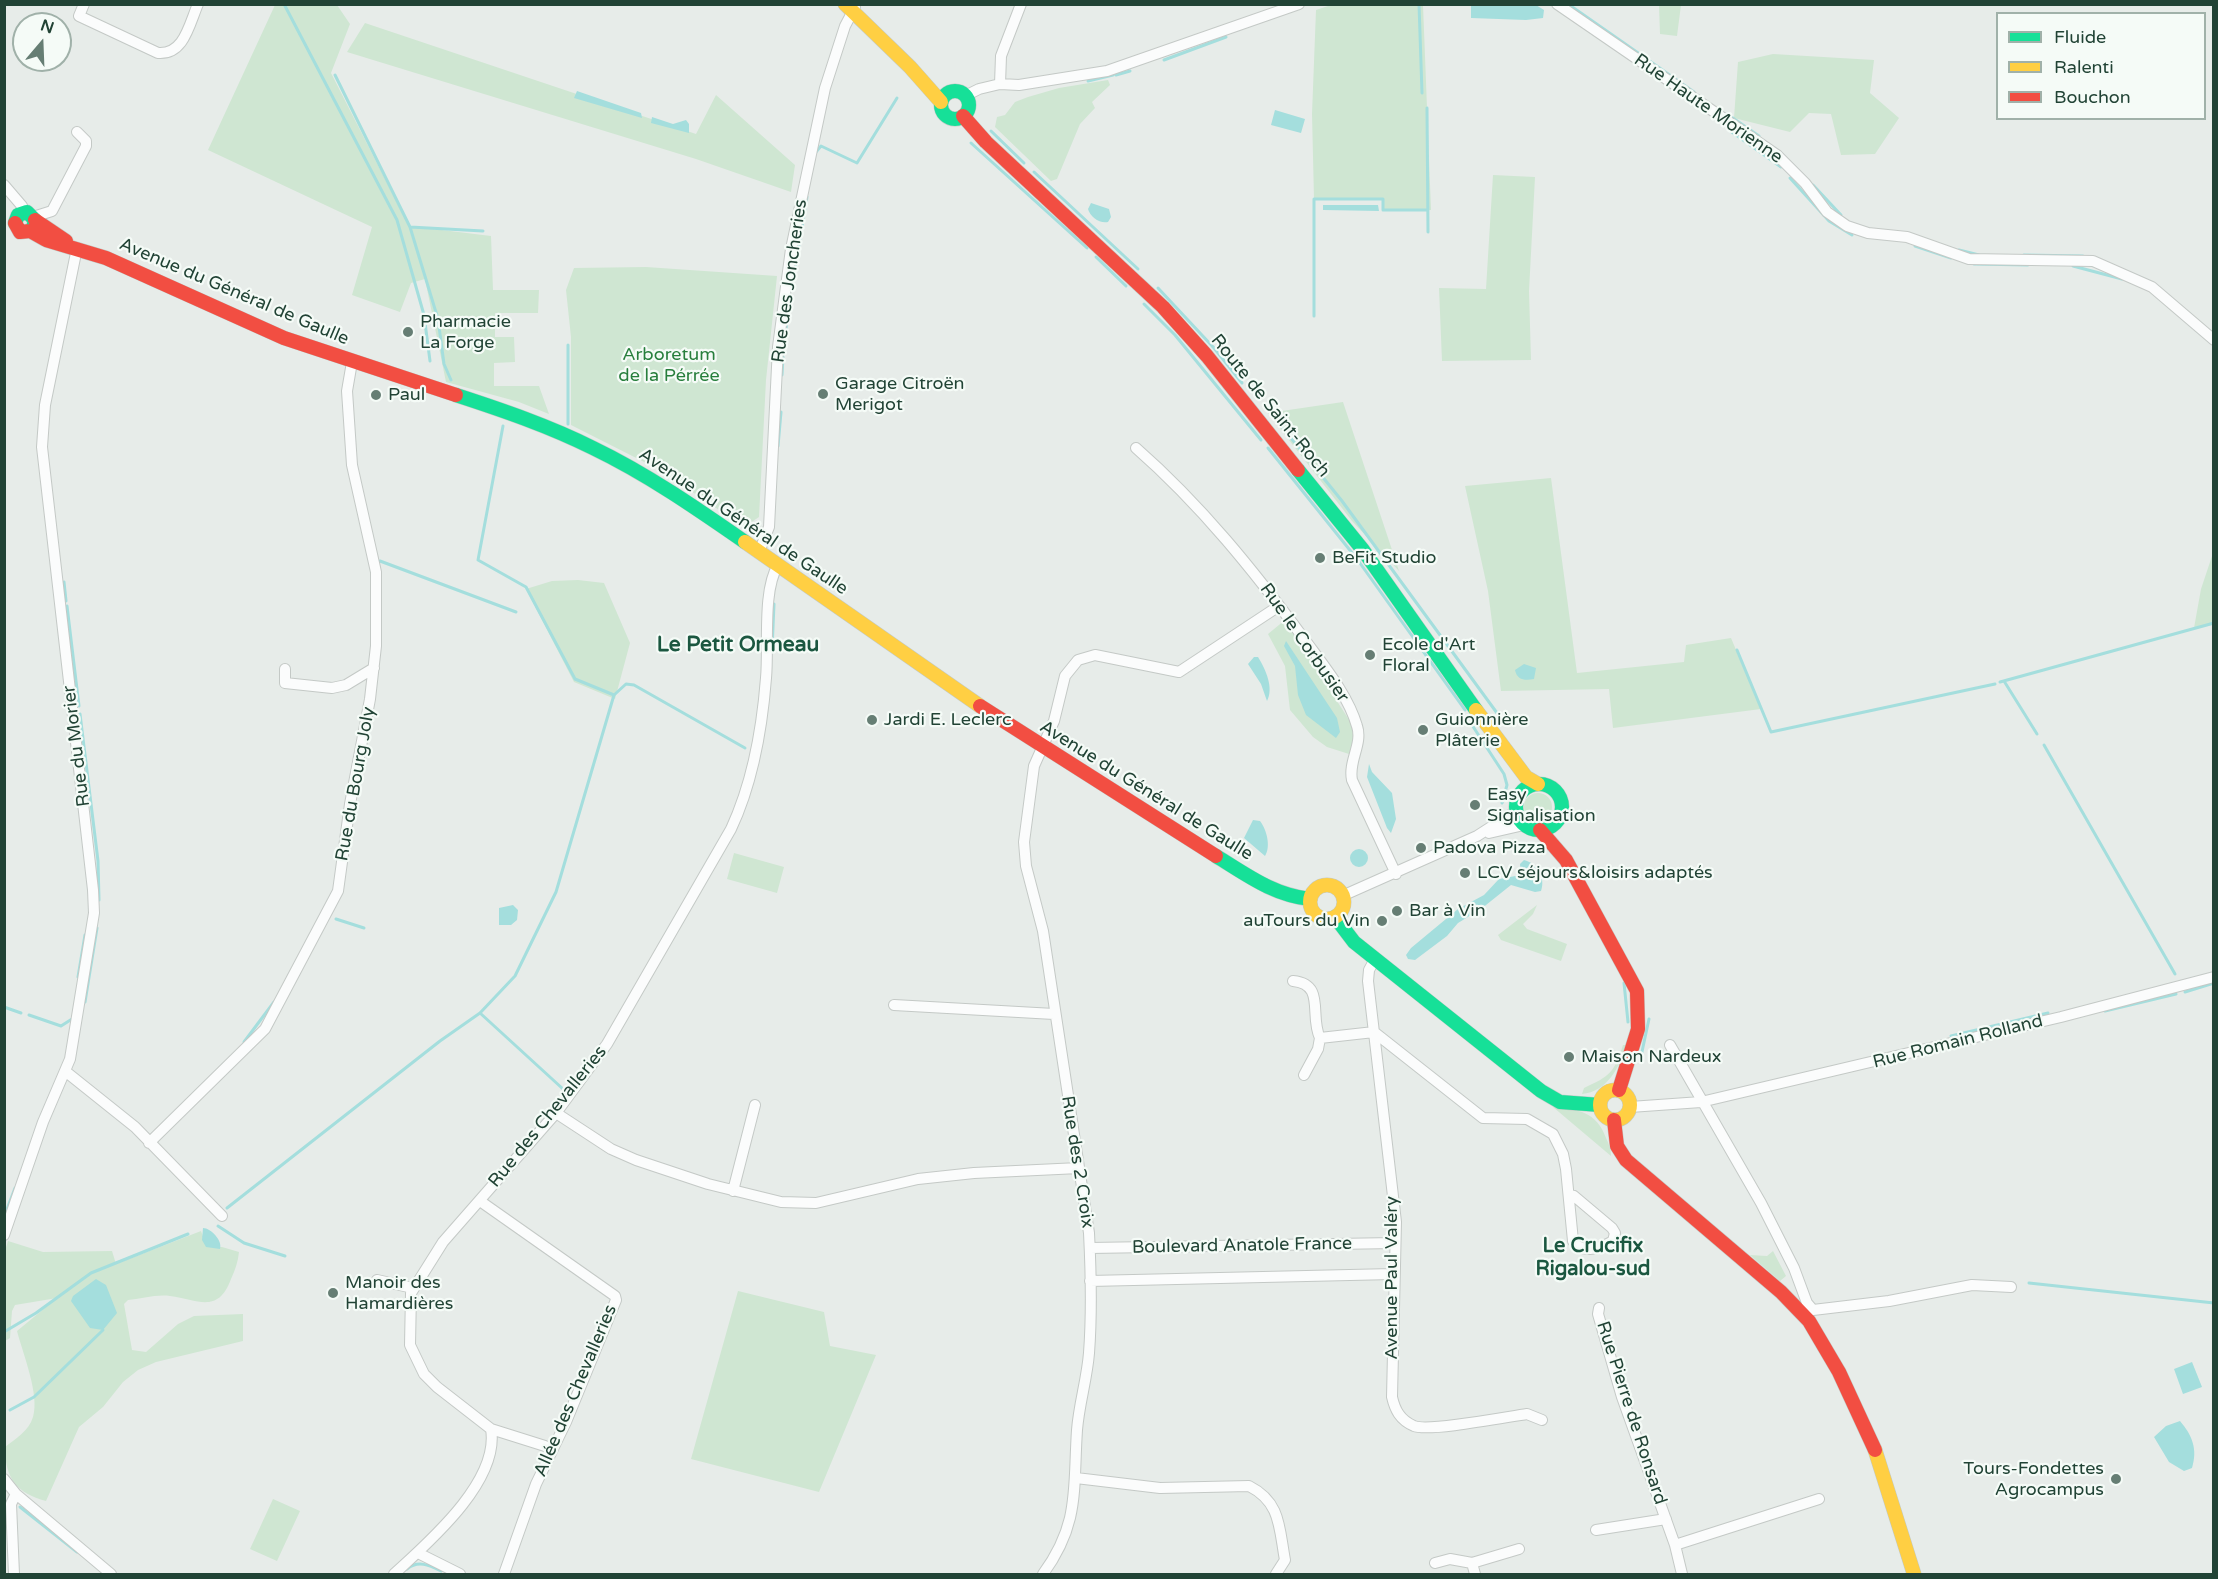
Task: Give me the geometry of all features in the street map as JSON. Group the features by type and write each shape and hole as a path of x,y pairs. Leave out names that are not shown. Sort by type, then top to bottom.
{"street":[{"path":"84,4 79,16 158,53 168,54 176,51 198,4"},
{"path":"1000,84 1001,56 1021,4"},
{"path":"965,96 979,89 1000,84 1019,85 1107,71 1299,4"},
{"name":"Rue Haute Morienne","path":"1557,4 1777,155 1805,183 1827,212 1847,226 1868,233 1907,237 1969,259 2093,261 2152,287 2214,340"},
{"path":"851,9 944,97"},
{"name":"Rue des Joncheries","path":"759,552 769,526 778,347 791,249 825,88 851,9"},
{"path":"957,91 965,96 969,104 963,116 949,118 942,111 944,97 957,91"},
{"name":"Route de Saint-Roch","path":"963,116 986,142 1163,307 1208,356 1363,550 1508,754 1526,777 1538,784"},
{"path":"4,184 22,206 24,221 52,211 87,146 86,141 77,132"},
{"name":"Avenue du Général de Gaulle","path":"24,221 46,240 77,248 136,270 284,338 511,413 592,447 668,489 1041,747 1270,890 1290,897 1310,899"},
{"name":"Rue du Morier","path":"4,1236 43,1122 70,1059 94,913 43,466 42,428 77,248"},
{"name":"Rue du Bourg Joly","path":"149,1143 265,1029 335,898 374,668 376,572 352,465 347,391 352,362"},
{"name":"Rue le Corbusier","path":"1136,448 1188,497 1232,545 1322,663 1353,716 1359,736 1352,761 1352,780 1396,874"},
{"name":"Rue des Chevalleries","path":"545,1446 491,1429 437,1388 424,1374 410,1345 409,1304 413,1288 443,1242 556,1113 607,1044 737,816 756,751 766,679 771,584 778,565"},
{"name":"Rue des 2 Croix","path":"1043,1575 1056,1556 1067,1532 1076,1478 1077,1430 1089,1353 1090,1248 1043,931 1026,866 1024,842 1034,766 1054,721 1065,676 1078,660 1095,655 1179,672 1279,606"},
{"path":"285,669 285,683 332,688 346,685 374,668"},
{"name":"Route de Saint-Roch","path":"1508,754 1521,792"},
{"path":"1342,896 1396,874 1477,836 1516,812 1521,792 1538,784 1546,785 1558,795 1561,810 1559,818 1566,860"},
{"path":"1516,812 1524,825"},
{"path":"1540,830 1551,827 1559,818"},
{"path":"1477,836 1524,825 1540,830 1566,860 1637,991 1639,1008 1635,1040 1619,1090"},
{"path":"1327,885 1336,888 1342,896 1342,910 1335,917 1319,918 1312,910 1310,899 1318,888 1327,885"},
{"path":"1335,917 1340,927 1375,959 1549,1097 1575,1105 1600,1105"},
{"name":"Avenue Paul Valéry","path":"1375,959 1368,975 1396,1222 1393,1274 1392,1397 1395,1409 1400,1416 1415,1427 1527,1414 1542,1420"},
{"name":"Rue Romain Rolland","path":"1630,1107 1701,1102 2072,1014 2214,977"},
{"path":"1293,981 1305,983 1311,989 1320,1038 1318,1049 1304,1075"},
{"path":"894,1005 1054,1014"},
{"path":"1320,1038 1374,1032 1483,1118 1527,1119 1553,1134 1563,1154 1576,1246 1586,1250 1613,1241 1615,1233 1612,1228 1569,1195"},
{"path":"1670,1045 1761,1203 1794,1268 1807,1303 1813,1310 1889,1301 1972,1285 2011,1287"},
{"path":"65,1071 135,1127 222,1216"},
{"path":"1619,1090 1627,1095 1630,1107 1623,1118 1614,1120 1606,1117 1600,1105 1606,1093 1619,1090"},
{"path":"734,1191 755,1105"},
{"path":"556,1113 587,1134 636,1160 734,1191 781,1202 816,1203 918,1179 974,1173 1078,1168"},
{"path":"1614,1120 1614,1135 1626,1160 1781,1292 1809,1321 1839,1372 1879,1458 1914,1575"},
{"name":"Allée des Chevalleries","path":"480,1201 615,1296 616,1300 566,1422 536,1484 504,1575"},
{"name":"Boulevard Anatole France","path":"1090,1248 1395,1243"},
{"name":"Boulevard Anatole France","path":"1090,1281 1393,1274"},
{"path":"377,1280 413,1288"},
{"name":"Rue Pierre de Ronsard","path":"1599,1308 1598,1314 1622,1397 1675,1545 1682,1575"},
{"path":"394,1575 455,1514 477,1483 486,1465 493,1439 491,1429"},
{"path":"1076,1478 1160,1488 1249,1486 1260,1491 1274,1507 1285,1560 1275,1575"},
{"path":"4,1479 10,1504 14,1575"},
{"path":"1675,1545 1819,1499"},
{"path":"10,1504 111,1575"},
{"name":"Rue Pierre de Ronsard","path":"1596,1530 1666,1519"},
{"path":"1435,1563 1449,1559 1472,1563 1519,1549"},
{"path":"417,1553 460,1575"},
{"path":"1472,1563 1475,1575"}],"green space":[{"path":"275,5 337,5 350,24 331,73 409,226 491,236 493,290 539,290 538,313 495,313 495,337 514,337 515,362 494,363 494,386 539,386 549,414 519,402 446,382 425,279 411,283 400,312 352,295 372,227 208,150"},
{"path":"1331,5 1423,5 1431,210 1383,210 1383,199 1314,199 1312,114 1316,10"},
{"path":"1659,5 1681,5 1677,36 1660,34"},
{"path":"365,23 696,134 716,95 795,165 791,192 696,159 347,52"},
{"path":"1773,54 1874,60 1870,93 1899,118 1875,154 1841,155 1831,114 1809,113 1790,132 1734,118 1738,62"},
{"path":"1108,80 1110,85 1092,102 1095,108 1080,124 1057,179 1051,181 995,127 997,117 1005,115 1015,102 1059,88"},
{"path":"1493,175 1535,177 1529,291 1531,360 1442,361 1439,288 1486,289"},
{"name":"Arboretum de la Pérrée","path":"646,267 777,276 766,380 759,517 744,527 660,470 571,425 571,337 566,290 574,268"},
{"path":"1343,402 1399,571 1352,521 1268,413"},
{"path":"1551,478 1577,673 1684,662 1686,645 1731,638 1761,709 1613,728 1609,689 1501,691 1488,591 1465,486"},
{"path":"2213,553 2213,623 2194,628 2201,589"},
{"path":"578,580 604,583 630,643 615,699 574,682 526,589 552,581"},
{"path":"1285,620 1353,726 1354,737 1349,754 1327,747 1313,737 1290,710 1285,666 1268,634"},
{"path":"1538,793 1548,797 1552,807 1548,817 1538,821 1528,817 1524,807 1528,797"},
{"path":"734,853 784,867 777,893 727,879"},
{"path":"1537,905 1533,914 1523,924 1527,929 1567,944 1561,961 1501,940 1498,935"},
{"path":"1623,1045 1626,1045 1611,1077 1599,1089 1582,1094 1584,1088 1610,1073"},
{"path":"1553,1107 1571,1109 1592,1117 1602,1129 1611,1156"},
{"path":"201,1231 207,1247 222,1247 239,1252 226,1290 214,1301 206,1302 165,1296 128,1300 124,1304 132,1350 146,1352 178,1324 194,1316 243,1314 243,1341 156,1362 138,1370 123,1382 103,1407 79,1427 46,1501 27,1494 10,1476 5,1447 28,1426 35,1408 33,1386 17,1331 57,1298 15,1305 12,1311 10,1338 5,1341 4,1254 8,1241 43,1252 112,1251 116,1264"},
{"path":"1773,1251 1786,1276 1780,1281 1750,1255 1767,1256"},
{"path":"738,1291 824,1312 830,1346 876,1355 819,1492 691,1459"},
{"path":"273,1499 300,1511 277,1561 250,1549"}],"water":[{"path":"1471,5 1536,5 1544,10 1543,18 1526,20 1471,18"},
{"path":"577,91 641,113 642,118 574,98"},
{"path":"1275,110 1305,119 1301,133 1271,125"},
{"path":"652,117 673,124 686,120 689,124 689,133 651,123"},
{"path":"1091,203 1109,209 1111,217 1108,222 1099,221 1091,215 1088,209"},
{"path":"1323,205 1378,205 1379,211 1323,210"},
{"path":"1286,641 1337,718 1340,732 1336,738 1306,715 1298,695 1295,666 1284,646"},
{"path":"1254,657 1258,657 1268,679 1270,690 1267,701 1261,684 1248,664"},
{"path":"1524,664 1536,668 1534,679 1525,680 1518,676 1515,670"},
{"path":"1369,764 1372,772 1392,793 1396,819 1391,833 1367,777"},
{"path":"1253,820 1260,821 1266,834 1268,848 1265,856 1244,838"},
{"path":"1359,849 1365,852 1368,858 1365,864 1359,867 1353,864 1350,858 1353,852"},
{"path":"1524,860 1533,864 1539,872 1542,881 1541,891 1535,892 1511,885 1481,909 1458,923 1447,936 1415,960 1408,959 1406,955 1411,948 1458,909 1484,895 1499,879 1521,875 1520,864"},
{"path":"513,905 518,910 517,920 511,925 499,925 499,908"},
{"path":"203,1228 216,1236 220,1242 220,1249 206,1247 202,1240"},
{"path":"96,1279 106,1285 117,1313 103,1330 90,1328 71,1301 73,1296"},
{"path":"2192,1362 2202,1387 2183,1394 2174,1369"},
{"path":"2180,1421 2191,1437 2194,1448 2192,1468 2184,1471 2169,1462 2154,1437 2166,1426"}],"waterway":[{"path":"284,4 397,220 424,315 430,361"},
{"path":"1419,4 1422,93"},
{"path":"1568,4 1694,92"},
{"path":"1164,60 1226,37"},
{"path":"1116,75 1130,71"},
{"path":"335,75 410,227 438,319 444,364 451,380"},
{"path":"1088,81 1113,75"},
{"path":"816,152 821,146 857,163 897,98"},
{"path":"1427,108 1428,232"},
{"path":"1727,114 1759,136"},
{"path":"1729,130 1781,167"},
{"path":"991,131 1024,163"},
{"path":"971,143 1087,248"},
{"path":"1034,172 1138,269"},
{"path":"1790,178 1829,221 1852,235"},
{"path":"1813,185 1841,215"},
{"path":"793,280 807,197"},
{"path":"1314,316 1314,199 1383,199 1383,210 1428,210"},
{"path":"410,227 483,231"},
{"path":"1915,246 1951,258"},
{"path":"1959,250 1979,255"},
{"path":"2024,255 2083,256"},
{"path":"1096,257 1126,286"},
{"path":"1974,264 2028,265"},
{"path":"2073,266 2122,279"},
{"path":"1158,288 1214,348 1242,383"},
{"path":"1144,304 1175,335 1261,440"},
{"path":"785,338 787,320"},
{"path":"568,345 568,424"},
{"path":"782,375 783,357"},
{"path":"778,446 781,412"},
{"path":"1275,418 1342,501 1497,713"},
{"path":"227,1208 440,1041 480,1013 515,976 556,892 614,695 575,679 526,587 478,560 503,426"},
{"path":"1268,448 1357,559 1465,710"},
{"path":"380,561 516,612"},
{"path":"64,582 66,601"},
{"path":"772,650 774,604"},
{"path":"67,606 79,706"},
{"path":"2000,682 2214,623"},
{"path":"1737,650 1771,732 1995,684"},
{"path":"2004,681 2037,734"},
{"path":"614,695 626,684 634,685 745,748"},
{"path":"80,714 98,861 99,900"},
{"path":"1472,725 1504,774 1507,785 1502,803"},
{"path":"2044,745 2175,974"},
{"path":"336,919 364,928"},
{"path":"85,1002 97,928"},
{"path":"78,977 85,935"},
{"path":"1624,983 1628,1022"},
{"path":"2185,992 2214,983"},
{"path":"2105,1011 2176,994"},
{"path":"244,1042 274,1002"},
{"path":"4,1007 21,1013"},
{"path":"480,1013 563,1089"},
{"path":"1951,1036 2048,1013"},
{"path":"29,1015 61,1026 72,1019"},
{"path":"1640,1061 1649,1019"},
{"path":"4,1217 15,1188"},
{"path":"218,1226 244,1243 285,1256"},
{"path":"4,1332 36,1313 91,1273 188,1234"},
{"path":"2029,1283 2214,1303"},
{"path":"10,1410 34,1397 103,1330"},
{"path":"20,1507 77,1552"},
{"path":"407,1569 419,1564 441,1571"}],"traffic: fast":[{"path":"955,91 965,95 969,105 965,115 955,119 945,115 941,105 945,95 955,91"},
{"path":"15,223 18,215 27,212 35,220 33,228"},
{"path":"456,395 542,426 613,458 671,492 745,542"},
{"path":"1298,470 1363,550 1476,710"},
{"path":"1539,784 1555,791 1562,807 1555,823 1539,830 1523,823 1516,807 1523,791 1539,784"},
{"path":"1216,856 1272,889 1310,899"},
{"path":"1335,917 1354,942 1541,1091 1560,1102 1600,1105"}],"traffic: slow":[{"path":"845,4 910,67 941,102"},
{"path":"745,542 980,706"},
{"path":"1476,710 1526,777 1538,784"},
{"path":"1327,885 1339,890 1344,902 1339,914 1327,919 1315,914 1310,902 1315,890 1327,885"},
{"path":"1615,1090 1626,1094 1630,1105 1626,1116 1615,1120 1604,1116 1600,1105 1604,1094 1615,1090"},
{"path":"1875,1450 1914,1574"}],"traffic: jam":[{"path":"963,116 986,142 1163,307 1207,356 1298,470"},
{"path":"35,220 66,241"},
{"path":"15,223 20,232 30,231 46,240 106,258 284,338 456,395"},
{"path":"980,706 1216,856"},
{"path":"1540,830 1566,860 1637,991 1638,1029 1619,1090"},
{"path":"1614,1120 1617,1146 1626,1160 1781,1292 1809,1321 1839,1372 1875,1450"}],"place":[{"name":"Pharmacie La Forge","path":"408,332"},
{"name":"Garage Citroën Merigot","path":"823,394"},
{"name":"Paul","path":"376,395"},
{"name":"BeFit Studio","path":"1320,558"},
{"name":"Ecole d'Art Floral","path":"1370,655"},
{"name":"Jardi E. Leclerc","path":"872,720"},
{"name":"Guionnière Plâterie","path":"1423,730"},
{"name":"Easy Signalisation","path":"1475,805"},
{"name":"Padova Pizza","path":"1421,848"},
{"name":"LCV séjours&loisirs adaptés","path":"1465,873"},
{"name":"Bar à Vin","path":"1397,911"},
{"name":"auTours du Vin","path":"1382,921"},
{"name":"Maison Nardeux","path":"1569,1057"},
{"name":"Manoir des Hamardières","path":"333,1293"},
{"name":"Tours-Fondettes Agrocampus","path":"2116,1479"}],"district":[{"name":"Le Petit Ormeau","path":"738,645"},
{"name":"Le Crucifix Rigalou-sud","path":"1593,1258"}]}
